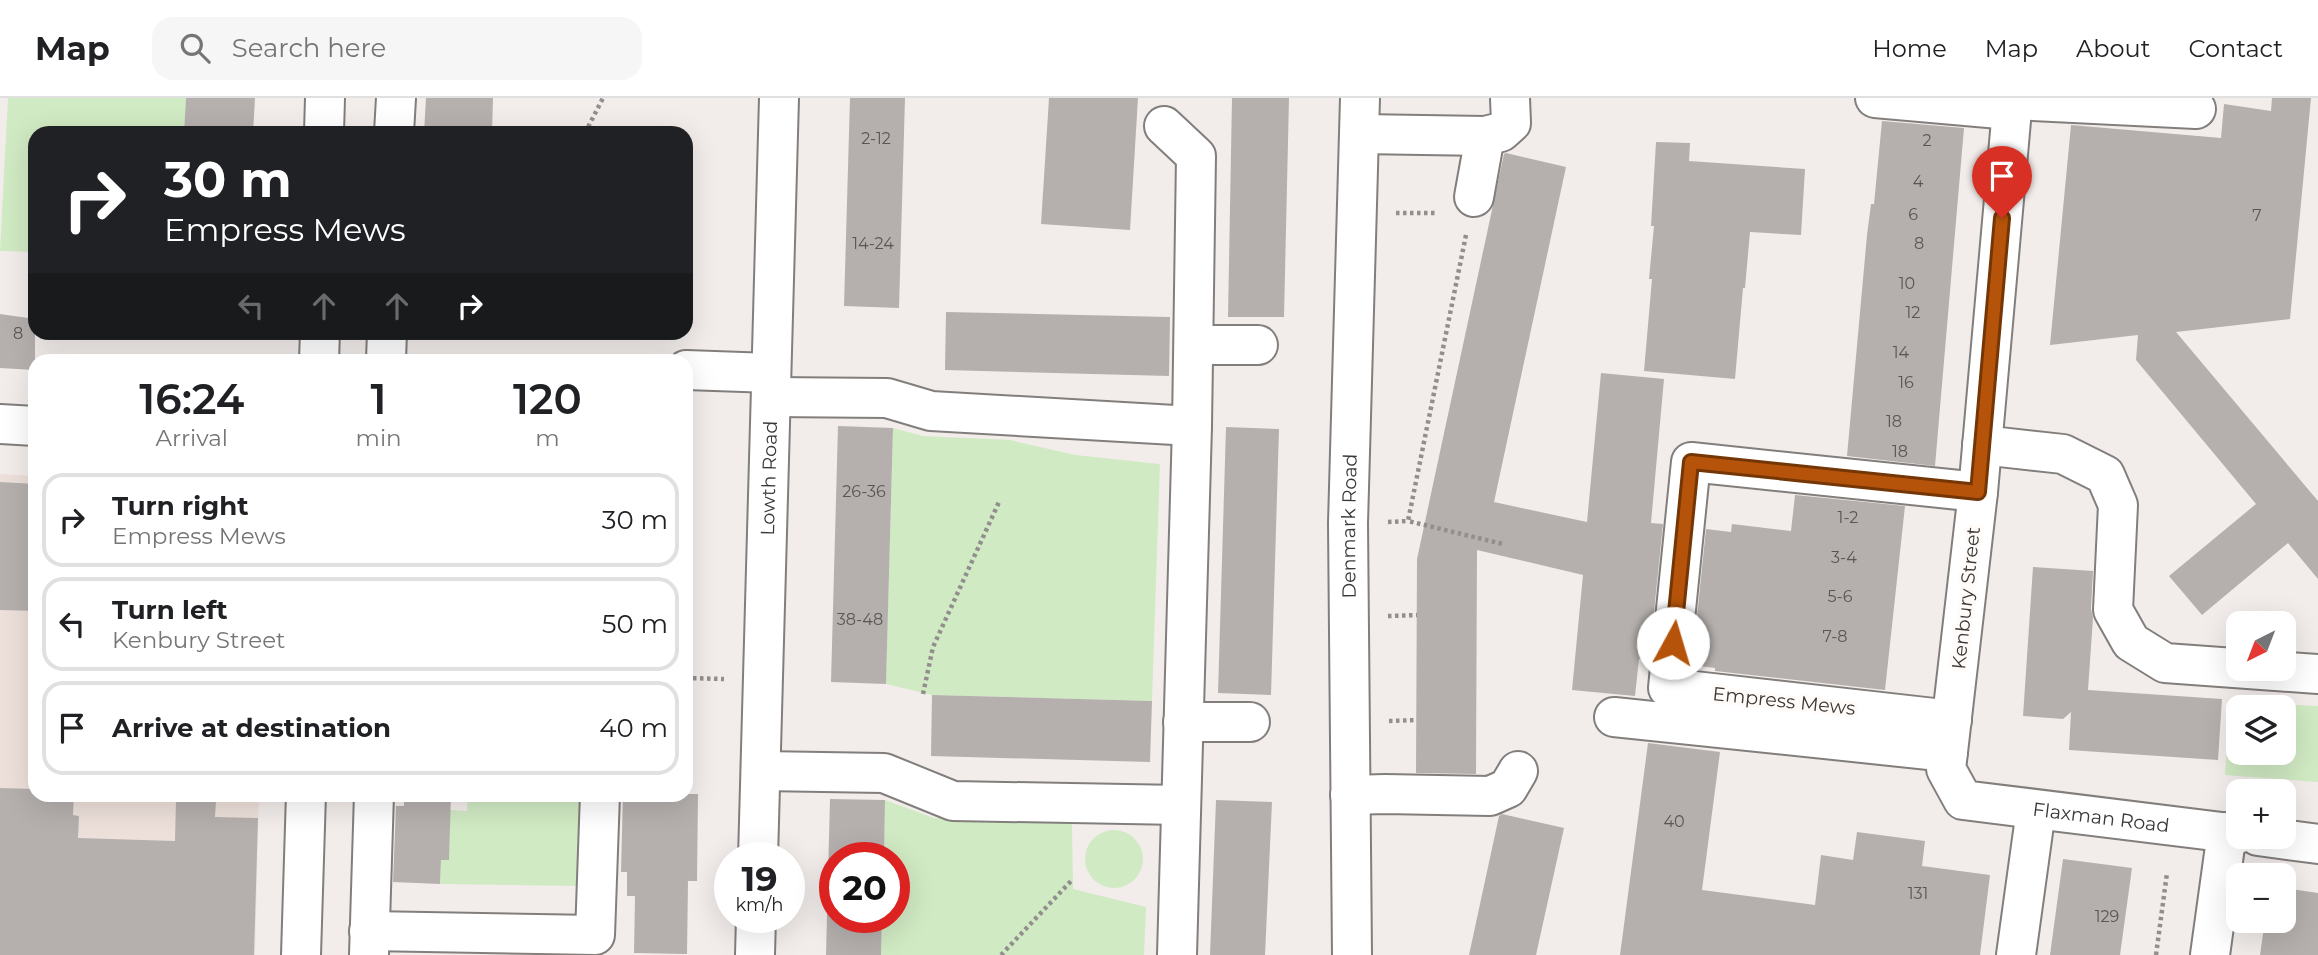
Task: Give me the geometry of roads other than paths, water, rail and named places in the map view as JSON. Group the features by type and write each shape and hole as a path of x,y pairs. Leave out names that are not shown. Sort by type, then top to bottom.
{"street":[{"path":"324,126 325,98"},
{"path":"394,126 396,98"},
{"name":"Lowth Road","path":"759,842 779,98"},
{"path":"1360,116 1485,136 1501,132 1511,123 1510,98"},
{"path":"1875,98 2196,109"},
{"name":"Kenbury Street","path":"1963,800 1946,769 1978,492 2012,103"},
{"name":"Denmark Road","path":"1352,955 1348,523 1360,116"},
{"path":"1164,126 1196,156 1194,345 1177,955"},
{"path":"1473,205 1485,136"},
{"path":"1194,345 1258,345"},
{"path":"693,371 771,385 887,398 931,411 1192,426"},
{"path":"0,424 28,426"},
{"path":"1982,445 2063,454 2105,475 2118,505 2113,610 2131,642 2165,663 2318,674"},
{"name":"Empress Mews","path":"1950,736 1668,688 1691,462 1978,492"},
{"path":"1614,717 1950,736"},
{"path":"1183,722 1250,722"},
{"path":"761,771 884,773 953,800 1181,805"},
{"path":"1350,795 1490,796 1508,788 1518,771"},
{"name":"Flaxman Road","path":"1963,800 2226,832"},
{"path":"301,955 306,802"},
{"path":"374,802 369,943 596,935 600,802"},
{"path":"2016,955 2036,810"},
{"name":"Flaxman Road","path":"2296,841 2318,844"},
{"path":"2210,955 2237,849"},
{"path":"755,955 756,933"}]}
